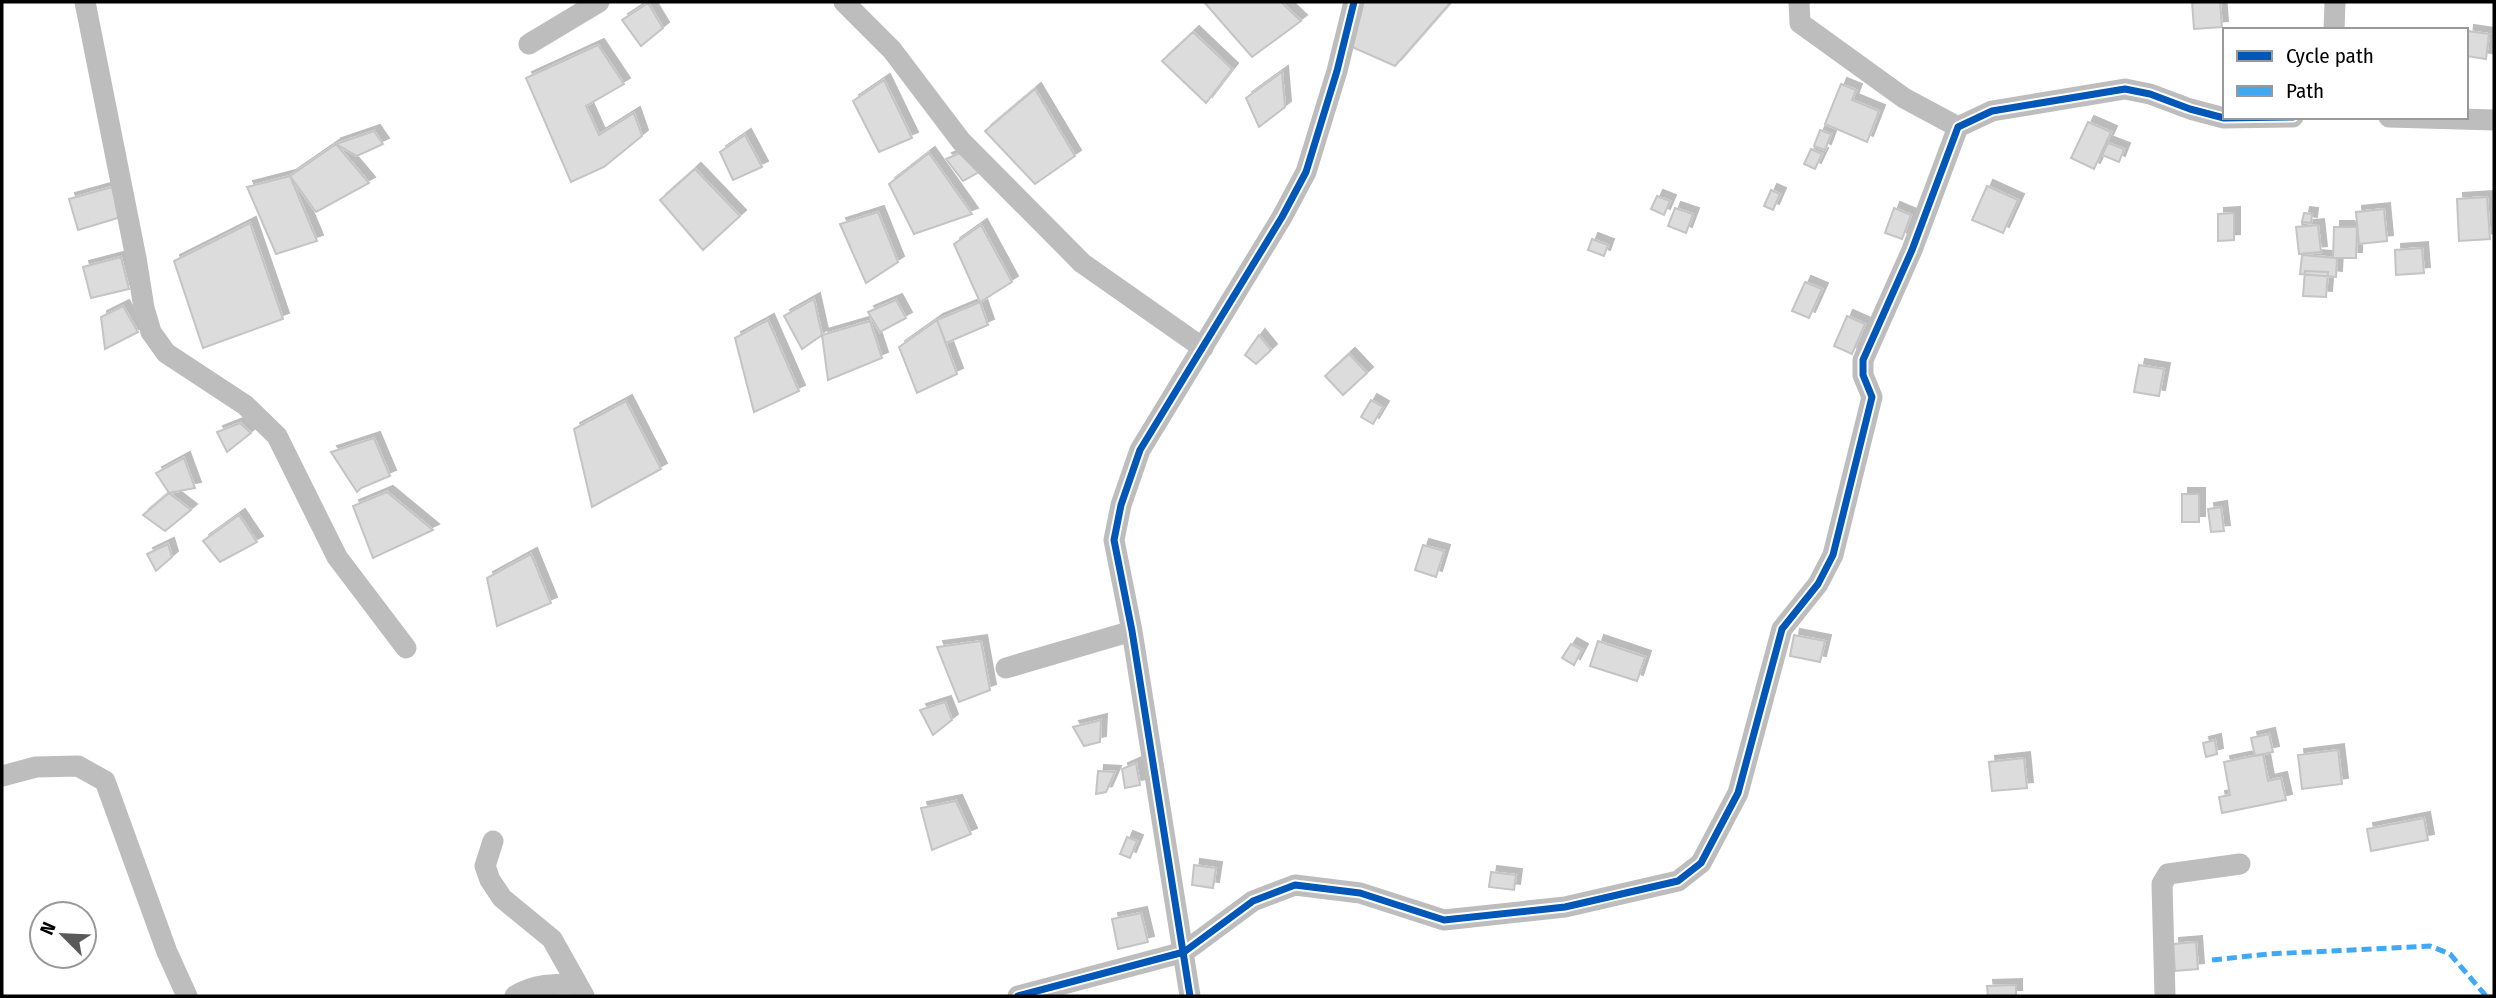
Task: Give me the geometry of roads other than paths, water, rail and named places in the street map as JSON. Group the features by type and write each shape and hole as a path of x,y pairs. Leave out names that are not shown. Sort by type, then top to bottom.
{"street":[{"path":"85,2 144,308 151,332 166,353 245,405 277,436 337,557 406,648"},
{"path":"529,44 599,2"},
{"path":"844,2 892,50 961,141 1082,263 1203,348"},
{"path":"1189,996 1132,631 1114,540 1121,505 1140,450 1282,217 1306,172 1334,84 1354,2"},
{"path":"1799,2 1800,23 1904,98 1958,127"},
{"path":"2334,28 2335,2"},
{"path":"1017,996 1184,952 1253,901 1295,885 1360,893 1444,920 1565,907 1678,881 1701,863 1738,793 1782,629 1818,583 1832,555 1872,397 1863,375 1863,360 1912,250 1958,127 1992,111 2125,89 2150,94 2223,118"},
{"path":"2459,119 2494,120"},
{"path":"1006,668 1132,631"},
{"path":"2,776 36,767 78,766 104,781 167,952 187,996"},
{"path":"493,841 485,866 490,880 502,898 552,939 580,990"},
{"path":"2165,996 2162,884 2168,874 2240,864"},
{"path":"515,996 522,991 548,984 580,990"}]}
